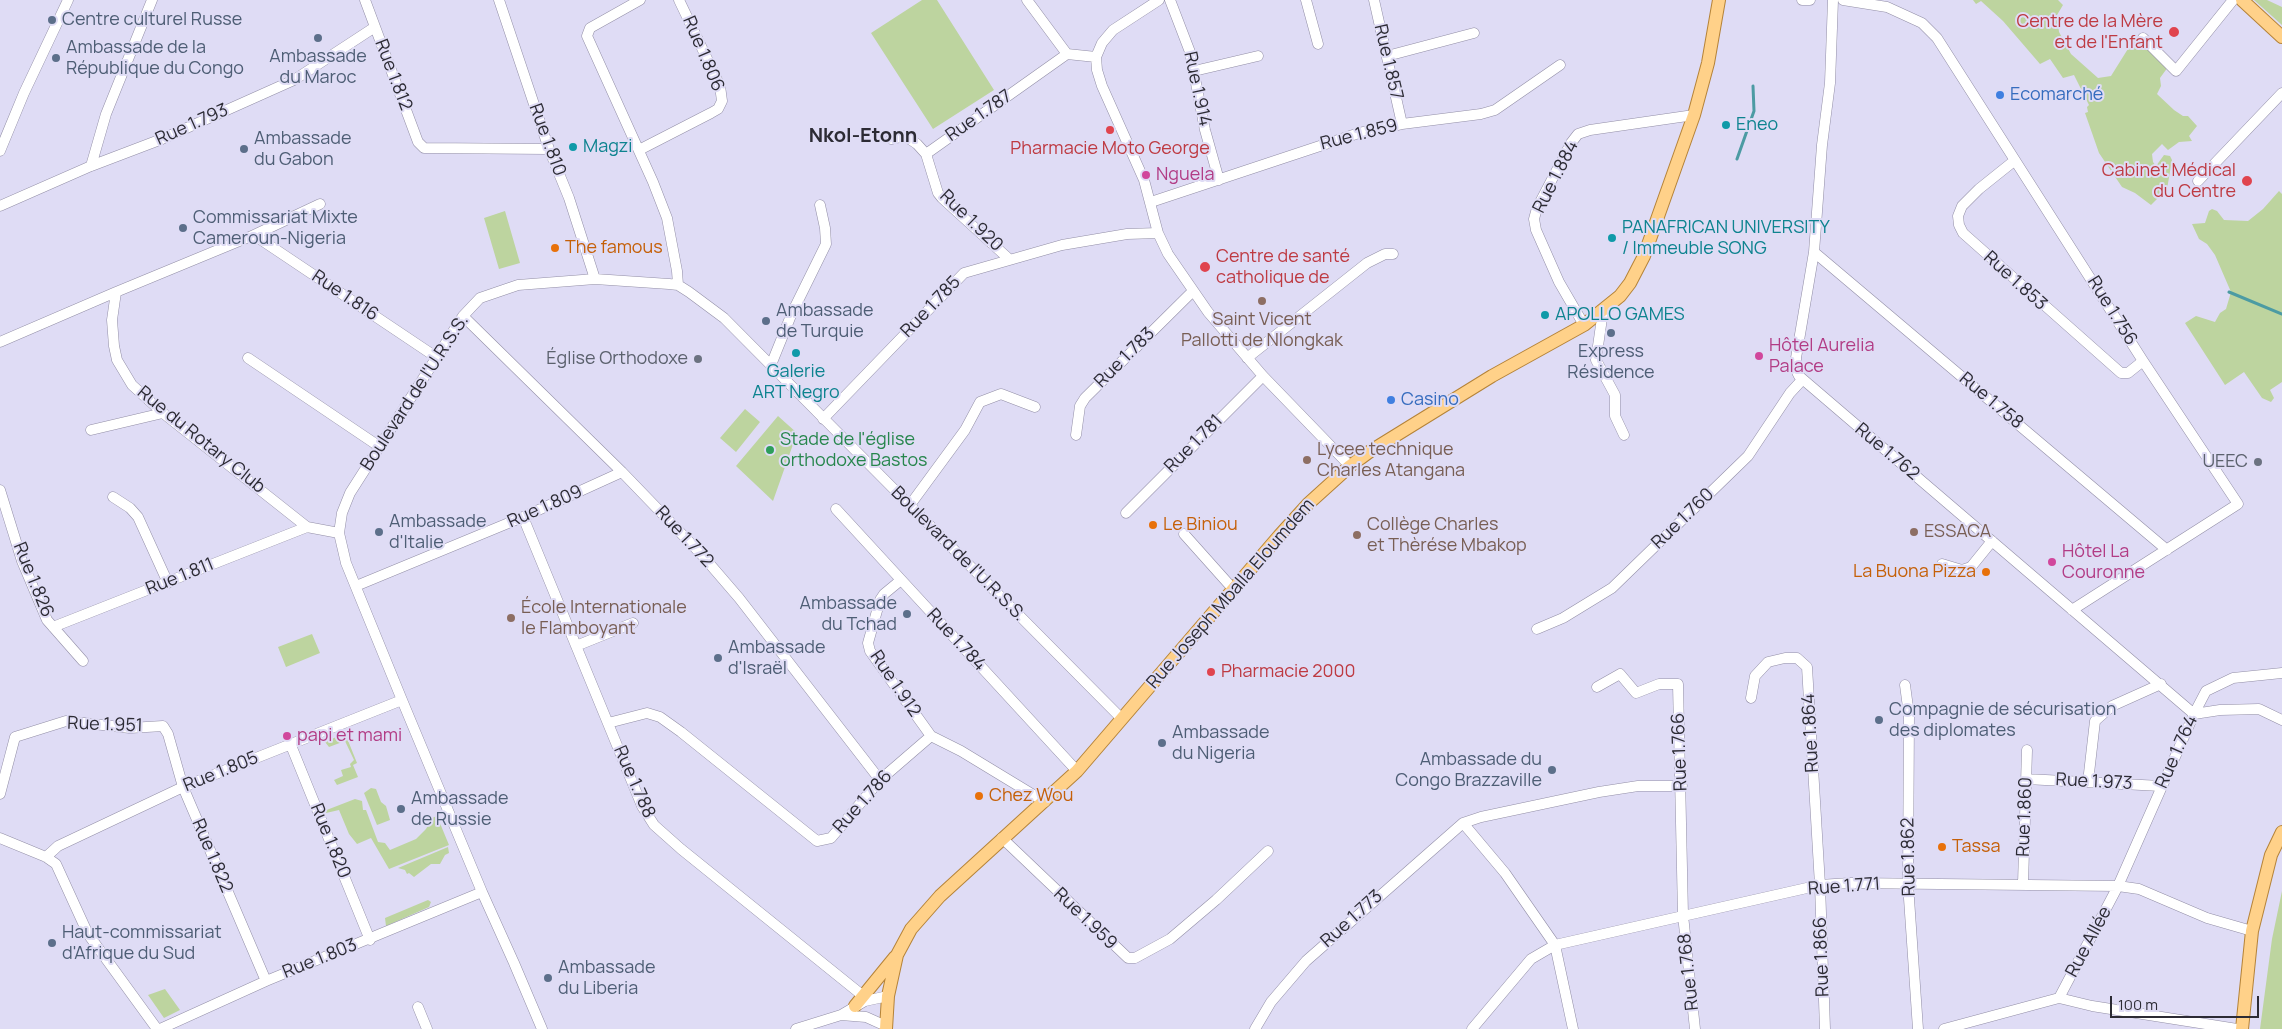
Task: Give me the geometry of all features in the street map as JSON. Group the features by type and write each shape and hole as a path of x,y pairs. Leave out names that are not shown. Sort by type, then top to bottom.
{"main road":[{"name":"Rue Joseph Mballa Eloumdem","path":"886,1028 888,996 896,955 911,929 940,896 1077,771 1308,504 1350,466 1369,452 1448,402 1584,325 1620,296 1630,283 1644,256 1694,114 1708,63 1719,0"},
{"path":"2242,0 2282,37"},
{"path":"2242,1029 2252,931 2271,855 2282,832"},
{"path":"859,1000 896,955"}],"street":[{"path":"0,151 24,93 68,0"},
{"path":"91,166 106,114 152,0"},
{"name":"Rue 1.812","path":"365,0 418,142 424,148 549,149"},
{"name":"Rue 1.810","path":"499,0 549,149 569,198 595,279"},
{"path":"640,0 587,32 667,218 677,270 678,286"},
{"name":"Rue 1.806","path":"639,150 718,109 722,101 720,86 679,0"},
{"path":"1027,0 1067,54 1096,58"},
{"path":"1158,0 1113,30 1102,43 1096,58 1096,70 1102,86 1144,180 1158,233 1168,254 1193,291 1247,358 1350,466"},
{"name":"Rue 1.914","path":"1170,0 1190,52 1205,130 1219,180"},
{"path":"1306,0 1318,44"},
{"name":"Rue 1.857","path":"1374,0 1402,124"},
{"path":"1802,0 1810,0"},
{"path":"1802,380 1796,370 1796,358 1814,252 1822,145 1830,83 1834,0"},
{"name":"Rue 1.756","path":"1843,0 1887,7 1922,23 1936,38 2143,361 2238,504 2072,610"},
{"path":"2143,38 2176,71 2233,0"},
{"name":"Rue 1.793","path":"0,206 91,166 162,139 294,80 375,27"},
{"path":"1387,56 1474,33"},
{"name":"Rue 1.787","path":"926,154 1067,54"},
{"path":"1194,72 1258,56"},
{"name":"Rue 1.859","path":"1151,202 1315,146 1359,133 1402,124 1481,114 1495,110 1560,65"},
{"path":"2198,181 2282,93"},
{"name":"Rue 1.884","path":"1584,325 1559,282 1536,230 1534,219 1537,208 1571,143 1578,134 1590,130 1694,114"},
{"path":"890,139 905,136 917,144 926,154"},
{"name":"Rue 1.920","path":"926,154 938,193 1009,259"},
{"name":"Rue 1.853","path":"2014,161 1979,189 1962,206 1958,216 1962,233 2121,373 2128,373 2143,361"},
{"path":"0,342 254,235 320,204"},
{"path":"771,365 792,312 826,244 820,205"},
{"name":"Rue 1.785","path":"823,419 964,273 1009,259 1097,239 1127,234 1158,233"},
{"name":"Rue 1.816","path":"254,235 436,357"},
{"name":"Rue 1.758","path":"1814,252 2167,550"},
{"path":"1247,358 1367,263 1385,254 1393,254"},
{"name":"Boulevard de l'U.R.S.S.","path":"542,1029 482,892 402,700 346,563 339,533 342,513 350,493 463,316 480,298 518,285 595,279 678,286 724,318 1122,719"},
{"name":"Rue 1.783","path":"1076,435 1080,406 1085,398 1193,291"},
{"name":"Rue du Rotary Club","path":"116,292 112,320 114,346 117,360 132,384 163,413 307,527 339,533"},
{"path":"1603,311 1596,360 1615,395 1615,416 1624,435"},
{"name":"Rue 1.772","path":"463,316 622,472 739,598 880,780"},
{"path":"248,358 380,448"},
{"name":"Rue 1.781","path":"1126,513 1263,376"},
{"name":"Rue 1.762","path":"1802,380 2194,714"},
{"name":"Rue 1.760","path":"1538,628 1563,618 1612,588 1748,456 1790,392 1802,380"},
{"path":"910,505 965,430 980,402 1001,394 1035,407"},
{"path":"91,430 163,413"},
{"name":"Rue 1.809","path":"356,586 523,517 622,472"},
{"name":"Rue 1.826","path":"0,490 22,560 47,620 83,662"},
{"path":"113,497 130,508 138,517 168,583"},
{"name":"Rue 1.784","path":"836,509 1077,771"},
{"name":"Rue 1.788","path":"523,517 642,806 654,825 859,1000"},
{"name":"Rue 1.811","path":"53,627 307,527"},
{"path":"1184,534 1234,590"},
{"path":"1942,564 1962,570 1971,567 1992,541"},
{"name":"Rue 1.912","path":"901,580 884,594 880,600 868,643 870,651 931,736"},
{"path":"576,646 633,622"},
{"name":"Rue 1.864","path":"1751,698 1754,676 1768,662 1785,658 1797,658 1807,667 1820,885"},
{"name":"Rue 1.764","path":"2118,886 2206,691 2239,676 2282,673"},
{"name":"Rue 1.766","path":"1597,687 1620,674 1636,693 1659,684 1678,684 1682,786 1683,915"},
{"path":"2088,782 2095,721 2112,706 2161,684"},
{"name":"Rue 1.862","path":"1905,685 1909,715 1908,884 1918,1029"},
{"name":"Rue 1.805","path":"46,857 58,846 183,788 290,743 402,700"},
{"path":"2194,714 2220,710 2259,709 2282,720"},
{"name":"Rue 1.786","path":"608,723 647,713 660,717 817,840 831,838 880,780 931,736"},
{"name":"Rue 1.951","path":"0,794 14,737 66,721 130,728 160,726 166,728"},
{"name":"Rue 1.822","path":"166,728 183,788 266,981"},
{"path":"931,736 961,751 1045,802"},
{"name":"Rue 1.820","path":"290,743 370,940"},
{"name":"Rue 1.860","path":"2023,884 2027,750"},
{"name":"Rue 1.973","path":"2026,779 2162,786"},
{"name":"Rue 1.773","path":"1256,1029 1271,1002 1306,961 1464,822 1598,792 1638,786 1682,786"},
{"path":"1464,822 1505,874 1555,945 1573,1029"},
{"path":"0,838 46,857 56,864 88,934 158,1029"},
{"name":"Rue 1.959","path":"1002,838 1128,958 1135,958 1170,939 1216,900 1268,851"},
{"name":"Rue 1.771","path":"1472,1029 1531,958 1555,945 1820,885 2023,884 2118,886 2139,889 2207,918 2252,931"},
{"name":"Rue 1.866","path":"1820,885 1825,1029"},
{"name":"Rue Allée","path":"2059,998 2118,886"},
{"name":"Rue 1.803","path":"158,1029 266,981 370,940 482,892"},
{"name":"Rue 1.768","path":"1683,915 1695,1029"},
{"path":"841,1015 859,1000 888,996"},
{"path":"1944,1029 2059,998 2092,1006 2237,1029"},
{"path":"418,1007 427,1029"},
{"path":"796,1029 841,1015 866,1017 886,1028"}],"green space":[{"path":"922,0 937,0 994,90 933,129 871,33"},
{"path":"1973,0 2058,0 2063,5 2057,15 2059,32 2071,54 2098,78 2111,76 2136,36 2168,67 2160,78 2161,86 2157,94 2174,110 2183,116 2188,116 2197,126 2189,136 2192,141 2179,142 2168,150 2162,144 2152,154 2153,162 2156,166 2164,155 2170,156 2172,160 2167,189 2151,205 2135,193 2122,187 2099,153 2085,113 2088,112 2087,107 2089,105 2074,75 2063,78 2050,59 2040,64 2003,21 1981,1 1976,4"},
{"path":"2254,0 2267,0 2282,7 2282,25"},
{"path":"2279,191 2282,194 2282,382 2270,390 2274,398 2271,402 2262,398 2244,372 2225,385 2185,323 2196,316 2215,322 2220,313 2226,309 2231,292 2215,255 2207,244 2199,239 2192,224 2205,223 2209,211 2212,209 2217,211 2224,220 2248,221 2263,209"},
{"path":"505,211 520,263 499,269 484,218"},
{"path":"745,409 760,422 736,452 720,438"},
{"name":"Stade de l'église orthodoxe Bastos","path":"778,416 797,433 773,501 736,466"},
{"path":"312,634 320,653 286,667 278,647"},
{"path":"345,733 357,763 353,765 358,777 337,785 334,780 343,776 341,770 351,767 350,764 354,760 345,741 329,747 325,742"},
{"path":"371,788 376,789 381,802 386,806 390,820 377,825 364,793"},
{"path":"355,799 362,801 363,810 366,810 378,842 385,843 390,850 416,839 426,829 432,818 437,816 449,845 389,869 371,838 357,844 349,834 339,810 326,813 324,811"},
{"path":"448,847 449,853 445,855 440,864 431,864 414,877 409,873 407,874 405,870 398,868"},
{"path":"2282,891 2282,1029 2260,1029 2272,939"},
{"path":"428,900 431,902 429,907 386,926 385,918"},
{"path":"165,989 180,1010 164,1018 148,995"}],"waterway":[{"path":"1737,159 1754,111 1753,86"},
{"path":"2229,292 2282,314"}],"place":[{"name":"Centre culturel Russe","path":"52,20"},
{"name":"Centre de la Mère et de l'Enfant","path":"2174,32"},
{"name":"Ambassade du Maroc","path":"318,38"},
{"name":"Ambassade de la République du Congo","path":"56,58"},
{"name":"Ecomarché","path":"2000,95"},
{"name":"Eneo","path":"1726,125"},
{"name":"Pharmacie Moto George","path":"1110,130"},
{"name":"Magzi","path":"573,147"},
{"name":"Ambassade du Gabon","path":"244,149"},
{"name":"Nguela","path":"1146,175"},
{"name":"Cabinet Médical du Centre","path":"2247,181"},
{"name":"Commissariat Mixte Cameroun-Nigeria","path":"183,228"},
{"name":"PANAFRICAN UNIVERSITY / Immeuble SONG","path":"1612,238"},
{"name":"The famous","path":"555,248"},
{"name":"Centre de santé catholique de","path":"1205,267"},
{"name":"Saint Vicent Pallotti de Nlongkak","path":"1262,301"},
{"name":"APOLLO GAMES","path":"1545,315"},
{"name":"Ambassade de Turquie","path":"766,321"},
{"name":"Express Résidence","path":"1611,333"},
{"name":"Galerie ART Negro","path":"796,353"},
{"name":"Hôtel Aurelia Palace","path":"1759,356"},
{"name":"Église Orthodoxe","path":"698,359"},
{"name":"Casino","path":"1391,400"},
{"name":"Stade de l'église orthodoxe Bastos","path":"770,450"},
{"name":"Lycee technique Charles Atangana","path":"1307,460"},
{"name":"UEEC","path":"2258,462"},
{"name":"Le Biniou","path":"1153,525"},
{"name":"Ambassade d'Italie","path":"379,532"},
{"name":"ESSACA","path":"1914,532"},
{"name":"Collège Charles et Thèrése Mbakop","path":"1357,535"},
{"name":"Hôtel La Couronne","path":"2052,562"},
{"name":"La Buona Pizza","path":"1986,572"},
{"name":"Ambassade du Tchad","path":"907,614"},
{"name":"École Internationale le Flamboyant","path":"511,618"},
{"name":"Ambassade d'Israël","path":"718,658"},
{"name":"Pharmacie 2000","path":"1211,672"},
{"name":"Compagnie de sécurisation des diplomates","path":"1879,720"},
{"name":"papi et mami","path":"287,736"},
{"name":"Ambassade du Nigeria","path":"1162,743"},
{"name":"Ambassade du Congo Brazzaville","path":"1552,770"},
{"name":"Chez Wou","path":"979,796"},
{"name":"Ambassade de Russie","path":"401,809"},
{"name":"Tassa","path":"1942,847"},
{"name":"Haut-commissariat d'Afrique du Sud","path":"52,943"},
{"name":"Ambassade du Liberia","path":"548,978"}],"district":[{"name":"Nkol-Etonn","path":"863,136"}]}
